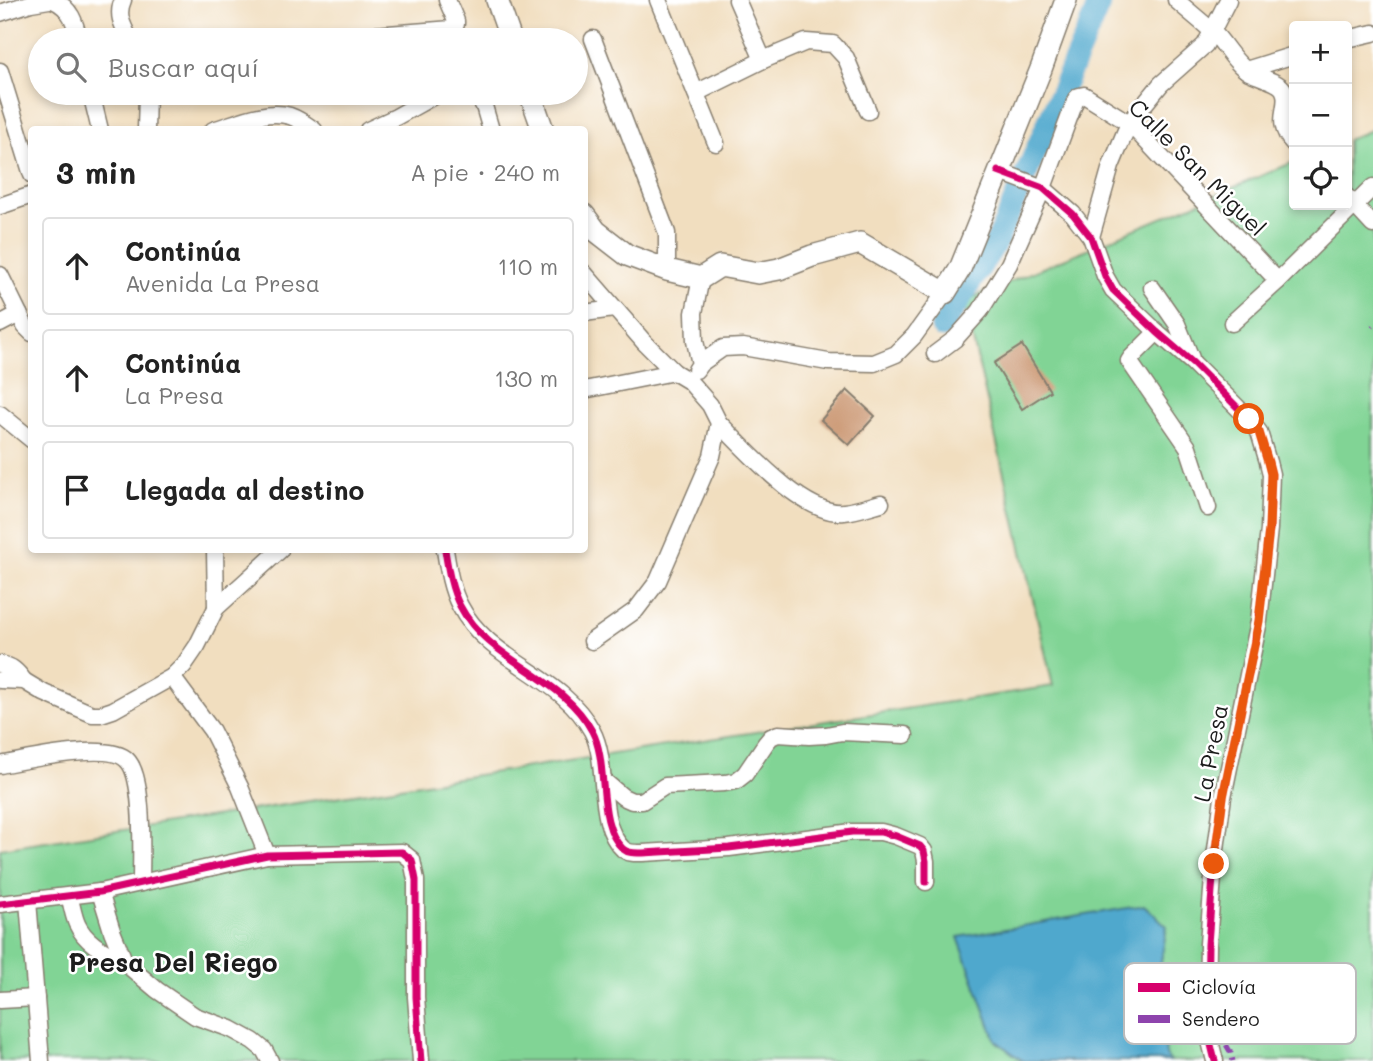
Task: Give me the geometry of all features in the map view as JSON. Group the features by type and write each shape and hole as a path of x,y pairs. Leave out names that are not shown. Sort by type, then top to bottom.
{"street":[{"path":"0,13 51,0 63,5 70,12 75,28"},
{"path":"123,0 119,19 124,28"},
{"path":"497,0 507,28"},
{"path":"658,0 716,143"},
{"path":"737,0 763,60"},
{"path":"689,381 700,364 723,348 743,347 828,362 874,363 896,354 946,293 960,269 1006,173 1066,0"},
{"path":"1176,0 1213,32 1246,70 1280,85 1285,91 1282,124 1289,138"},
{"path":"1091,237 1111,166 1129,123 1161,84 1206,45 1228,0"},
{"path":"450,7 456,21 452,28"},
{"path":"1352,38 1373,33"},
{"path":"593,39 667,233 667,270"},
{"path":"696,93 806,42 833,44 846,58 869,111"},
{"path":"1246,70 1289,57"},
{"path":"0,71 28,162"},
{"name":"Calle San Miguel","path":"1038,186 1076,99 1084,95 1129,123 1278,281"},
{"path":"94,105 99,126"},
{"path":"146,126 147,105"},
{"path":"377,126 418,105"},
{"path":"483,105 490,126"},
{"path":"534,105 542,126"},
{"path":"226,126 278,113 293,117 308,126"},
{"path":"1006,173 1038,186 1073,214 1091,237"},
{"path":"935,354 955,339 980,311 1009,264 1038,186"},
{"path":"1352,201 1373,187"},
{"path":"0,206 28,196"},
{"path":"1352,203 1373,225"},
{"path":"1232,323 1278,281 1344,210"},
{"path":"588,220 596,231 626,255 667,270 701,278 720,266 758,273 779,269 812,256 860,243 946,293"},
{"name":"La Presa","path":"1091,237 1113,290 1194,363 1259,432 1271,474 1269,529 1259,621 1223,797 1214,864 1208,963"},
{"path":"0,275 27,323 0,324"},
{"path":"588,278 674,372 689,381 710,405 719,423 766,472 816,507 843,513 881,503"},
{"path":"700,364 695,341 694,313 701,278"},
{"path":"1152,289 1177,324 1194,363"},
{"path":"588,312 614,309"},
{"path":"1157,332 1129,361 1188,447 1208,508"},
{"path":"588,389 674,372"},
{"path":"0,414 28,437"},
{"path":"592,641 636,610 658,581 712,456 719,423"},
{"path":"215,553 216,608"},
{"path":"0,664 15,669 24,681 44,693 92,714 113,710 172,677 197,646 216,608 277,553"},
{"path":"446,553 452,588 473,626 486,639 566,698 592,731 599,747 606,811 611,828 624,849 631,853 729,848 852,832 881,832 896,835 920,846 926,861 926,881"},
{"path":"172,677 212,731 240,787 267,855"},
{"path":"0,680 24,681"},
{"path":"604,781 624,797 632,801 642,801 665,786 736,781 745,774 765,743 778,734 809,736 842,732 905,735"},
{"path":"0,765 106,751 119,754 127,760 135,777 139,800 141,883"},
{"path":"0,904 100,892 267,855 402,852 412,860 416,880 416,997 421,1061"},
{"path":"100,892 125,963"},
{"path":"69,896 77,924 94,945 125,963 157,990 195,1016 231,1029 253,1041 270,1061"},
{"path":"28,901 41,1061"},
{"path":"0,1000 36,998"},
{"name":"La Presa","path":"1211,1044 1215,1061"}],"green space":[{"path":"1373,129 1373,1061 0,1061 0,849 1053,686 964,301 1289,164 1289,210 1352,210 1352,138"}],"water":[{"path":"1144,905 1167,926 1161,963 1124,963 1124,1044 1165,1044 1170,1061 1023,1061 996,1041 958,937"}],"building":[{"path":"1022,345 1050,391 1022,409 994,363"},
{"path":"847,390 875,416 849,445 821,420"}],"waterway":[{"path":"942,327 998,239 1101,0"}],"marked path":[{"path":"1226,1044 1233,1061"}],"cycle path":[{"path":"998,171 1043,188 1073,214 1091,237 1113,290 1193,363 1259,432 1271,474 1269,529 1259,621 1223,797 1214,864 1208,963"},
{"path":"446,553 454,593 473,625 489,641 563,696 579,712 592,731 600,760 609,824 614,838 625,851 643,853 729,848 852,832 881,832 920,846 926,861 926,882"},
{"path":"0,904 100,892 267,855 402,852 412,860 416,880 416,997 421,1061"},
{"path":"1211,1044 1215,1061"}],"district":[{"name":"Presa Del Riego","path":"173,962"}],"route":[{"path":"1214,864 1223,797 1259,621 1269,529 1271,474 1259,432 1249,419"}]}
